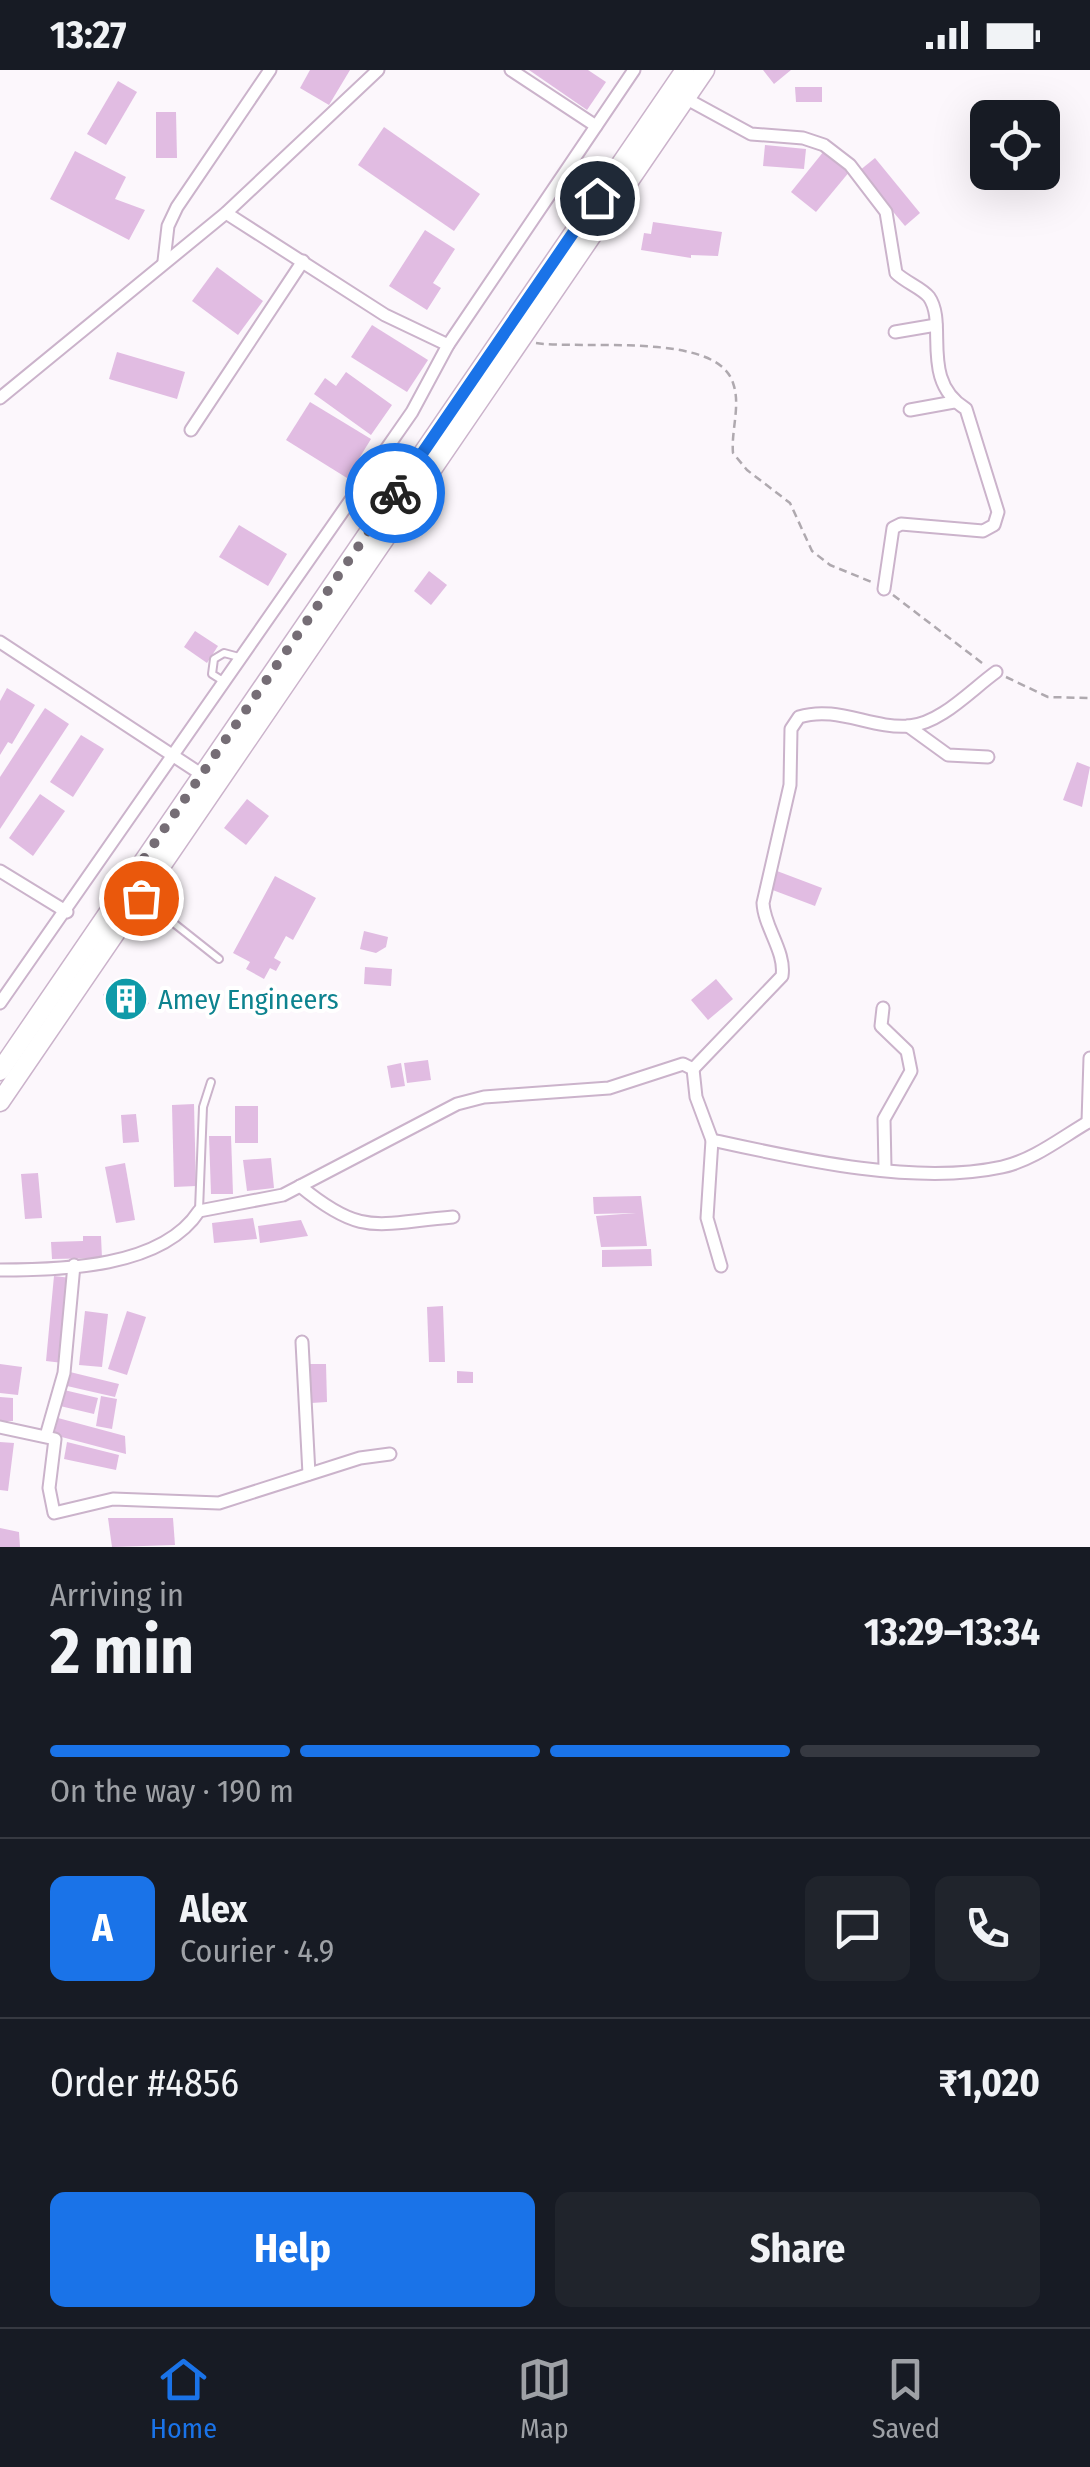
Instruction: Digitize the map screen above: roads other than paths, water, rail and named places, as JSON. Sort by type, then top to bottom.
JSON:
[{"type":"main road","points":[[0,1102],[141,898],[209,780],[685,70]]},
{"type":"main road","points":[[0,1071],[125,886],[209,780],[520,340],[704,70]]},
{"type":"street","points":[[164,261],[168,226],[177,207],[270,70]]},
{"type":"street","points":[[0,398],[226,213],[378,70]]},
{"type":"street","points":[[511,70],[596,126]]},
{"type":"street","points":[[0,1003],[412,412],[448,346],[634,70]]},
{"type":"street","points":[[685,98],[751,134],[803,138],[824,145],[850,164],[886,212],[896,274],[927,294],[936,326],[934,355],[954,402],[966,409],[990,475],[998,512],[994,525],[983,531],[901,524],[893,528],[884,589]]},
{"type":"street","points":[[226,213],[385,315],[448,346]]},
{"type":"street","points":[[191,430],[304,261]]},
{"type":"street","points":[[895,332],[936,326]]},
{"type":"street","points":[[910,410],[954,402]]},
{"type":"street","points":[[0,642],[209,780]]},
{"type":"street","points":[[720,1266],[707,1218],[712,1140],[696,1097],[693,1069],[782,976],[783,967],[765,921],[763,902],[790,785],[791,729],[799,717],[814,712],[908,726],[934,718],[996,672]]},
{"type":"street","points":[[908,726],[948,755],[988,757]]},
{"type":"street","points":[[0,871],[66,912]]},
{"type":"street","points":[[883,1008],[881,1026],[907,1051],[912,1071],[908,1083],[887,1108],[885,1168]]},
{"type":"street","points":[[712,1140],[950,1175],[1006,1166],[1089,1121],[1090,1058]]},
{"type":"street","points":[[0,1270],[74,1265],[158,1246],[188,1228],[198,1211],[283,1195],[457,1104],[484,1097],[609,1088],[671,1066],[683,1064],[693,1069]]},
{"type":"street","points":[[300,1186],[336,1215],[359,1224],[453,1217]]},
{"type":"street","points":[[46,1436],[64,1374],[74,1265]]},
{"type":"street","points":[[302,1342],[310,1474]]},
{"type":"street","points":[[0,1427],[55,1439],[49,1488],[54,1513],[113,1499],[219,1503],[360,1458],[390,1454]]},
{"type":"lane","points":[[222,681],[212,674],[214,659],[224,652],[239,656]]},
{"type":"lane","points":[[125,886],[219,959]]},
{"type":"lane","points":[[198,1211],[202,1107],[211,1082]]},
{"type":"place","name":"Amey Engineers","points":[[126,999]]}]
